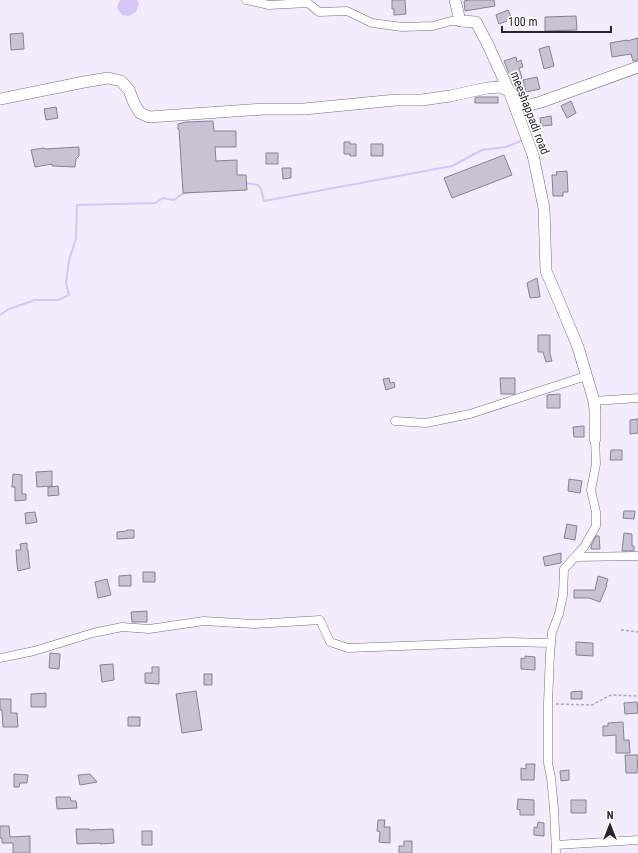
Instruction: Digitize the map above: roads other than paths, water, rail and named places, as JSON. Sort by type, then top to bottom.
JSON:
[{"type":"main road","points":[[455,0],[460,21]]},
{"type":"main road","name":"meeshappadi road","points":[[460,21],[476,22],[509,91],[533,155],[544,208],[546,271],[578,347],[594,401],[595,439]]},
{"type":"main road","points":[[0,99],[108,78],[121,81],[129,90],[140,113],[149,117],[264,109],[304,109],[396,100],[422,100],[500,87],[509,91],[518,101],[526,106],[638,67]]},
{"type":"street","points":[[246,0],[269,6],[308,3],[319,12],[346,11],[372,23],[402,27],[433,26],[460,21]]},
{"type":"street","points":[[394,421],[426,423],[470,414],[586,376]]},
{"type":"street","points":[[594,401],[638,398]]},
{"type":"street","points":[[595,439],[596,464],[591,490],[596,512],[596,526],[584,548],[564,570],[563,595],[559,614],[552,632],[548,703],[548,763],[554,808],[556,849],[638,840]]},
{"type":"street","points":[[576,557],[638,556]]},
{"type":"street","points":[[0,658],[34,651],[93,633],[122,627],[149,629],[204,621],[254,624],[320,620],[330,642],[348,648],[507,642],[551,643]]},
{"type":"waterway","points":[[245,183],[258,185],[261,189],[264,201],[452,166],[482,150],[506,147],[521,141]]},
{"type":"waterway","points":[[0,315],[9,309],[35,300],[58,300],[69,295],[66,283],[69,260],[76,239],[77,205],[155,203],[163,198],[174,200],[182,194],[190,192]]}]
